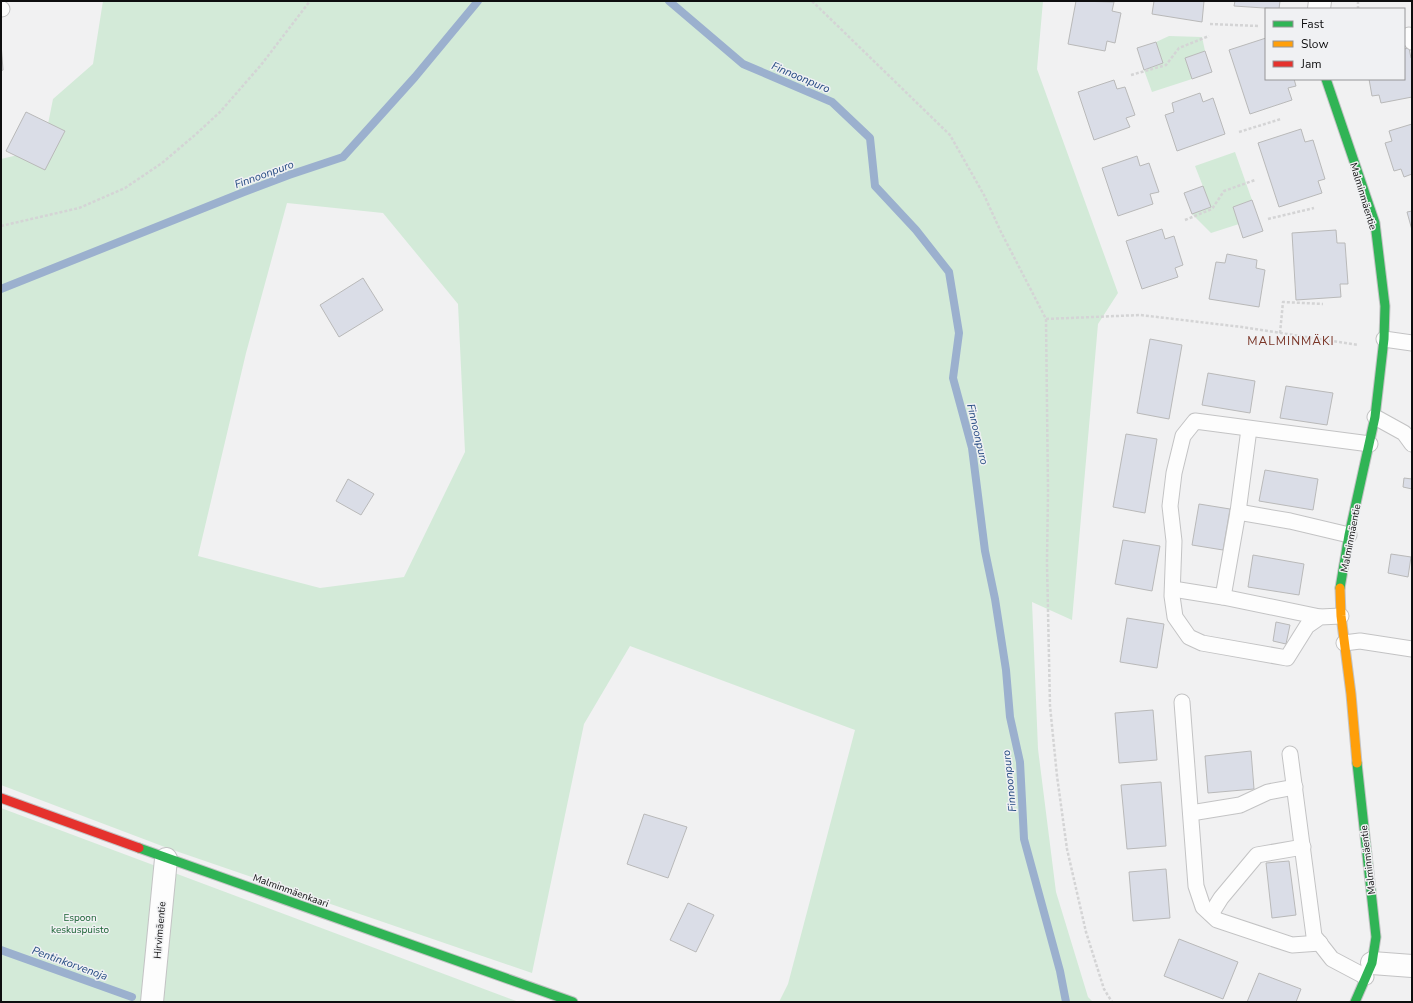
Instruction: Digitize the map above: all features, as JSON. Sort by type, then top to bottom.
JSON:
[{"type":"street","name":"Malminmäentie","points":[[1326,80],[1375,223],[1385,306],[1384,344],[1375,417],[1349,535],[1340,588],[1341,616],[1352,694],[1361,803],[1376,937],[1369,970],[1355,1002]]},
{"type":"street","name":"Malminmäenkaari","points":[[1,798],[573,1002]]},
{"type":"street","name":"Hirvimäentie","points":[[152,1002],[166,858]]},
{"type":"street","points":[[1369,970],[1412,966]]},
{"type":"lane","points":[[1384,344],[1412,343]]},
{"type":"lane","points":[[1375,417],[1404,433],[1412,444]]},
{"type":"lane","points":[[1320,617],[1307,626],[1287,658],[1202,643],[1189,638],[1175,618],[1173,589],[1174,541],[1170,506],[1174,472],[1183,436],[1195,421],[1370,444]]},
{"type":"lane","points":[[1223,598],[1238,512],[1249,429]]},
{"type":"lane","points":[[1238,512],[1290,521],[1349,535]]},
{"type":"lane","points":[[1173,589],[1320,617],[1341,616]]},
{"type":"lane","points":[[1344,643],[1360,641],[1411,644]]},
{"type":"lane","points":[[1182,702],[1196,886],[1203,907],[1217,920],[1292,945],[1320,944]]},
{"type":"lane","points":[[1290,754],[1314,936],[1332,959],[1369,970]]},
{"type":"lane","points":[[1191,813],[1240,805],[1268,792],[1295,787]]},
{"type":"lane","points":[[1211,914],[1221,898],[1257,855],[1303,848]]},
{"type":"path","points":[[1,226],[79,208],[125,188],[162,163],[196,135],[220,112],[261,65],[310,1]]},
{"type":"path","points":[[812,1],[950,135],[984,195],[1000,232],[1046,319],[1048,491],[1047,563],[1050,706],[1057,776],[1068,849],[1077,894],[1086,932],[1104,989],[1112,1002]]},
{"type":"path","points":[[1210,24],[1258,26]]},
{"type":"path","points":[[1131,75],[1166,65],[1179,48],[1209,36]]},
{"type":"path","points":[[1239,132],[1281,119]]},
{"type":"path","points":[[1185,220],[1212,209],[1224,191],[1255,180]]},
{"type":"path","points":[[1268,219],[1314,208]]},
{"type":"path","points":[[1280,333],[1282,302],[1323,304]]},
{"type":"path","points":[[1046,319],[1140,315],[1280,333],[1384,344]]},
{"type":"green space","points":[[103,1],[1043,1],[1037,69],[1118,293],[1098,324],[1072,620],[1032,602],[1038,749],[1056,892],[1088,997],[1093,1002],[779,1002],[788,984],[855,730],[630,646],[584,724],[532,973],[170,849],[1,785],[1,159],[43,149],[53,99],[93,64]],"holes":[[[287,203],[383,213],[458,304],[465,452],[404,577],[320,588],[198,556],[246,353]]]},
{"type":"green space","points":[[1169,36],[1202,37],[1205,51],[1185,58],[1192,79],[1152,92],[1144,70],[1163,63],[1156,42]]},
{"type":"green space","points":[[1235,152],[1252,200],[1233,207],[1239,224],[1211,233],[1192,214],[1211,207],[1195,166]]},
{"type":"green space","name":"Espoon keskuspuisto","points":[[1,808],[519,1002],[1,1002]]},
{"type":"building","points":[[1076,1],[1114,2],[1112,11],[1121,13],[1115,43],[1107,41],[1105,51],[1068,44]]},
{"type":"building","points":[[1154,1],[1204,1],[1202,22],[1152,14]]},
{"type":"building","points":[[1235,1],[1280,1],[1279,8],[1234,6]]},
{"type":"building","points":[[1265,38],[1265,80],[1294,80],[1296,86],[1288,88],[1292,100],[1250,114],[1229,50]]},
{"type":"building","points":[[1156,42],[1163,63],[1144,70],[1137,48]]},
{"type":"building","points":[[1,43],[3,70],[1,71]]},
{"type":"building","points":[[1409,48],[1412,58],[1412,97],[1381,103],[1379,95],[1372,96],[1369,80],[1405,80],[1405,49]]},
{"type":"building","points":[[1205,51],[1212,72],[1192,79],[1185,58]]},
{"type":"building","points":[[1114,80],[1117,89],[1125,87],[1135,115],[1126,118],[1130,127],[1094,140],[1078,92]]},
{"type":"building","points":[[1200,93],[1203,102],[1213,98],[1225,134],[1177,151],[1165,115],[1174,112],[1172,103]]},
{"type":"building","points":[[26,112],[65,131],[45,170],[6,151]]},
{"type":"building","points":[[1412,124],[1412,174],[1404,177],[1401,169],[1394,171],[1385,143],[1392,141],[1389,131]]},
{"type":"building","points":[[1301,129],[1305,142],[1313,140],[1325,179],[1318,181],[1322,193],[1279,207],[1258,143]]},
{"type":"building","points":[[1137,156],[1140,166],[1149,163],[1159,192],[1150,194],[1153,204],[1118,216],[1102,168]]},
{"type":"building","points":[[1203,186],[1211,207],[1192,214],[1184,193]]},
{"type":"building","points":[[1252,200],[1263,231],[1243,238],[1233,207]]},
{"type":"building","points":[[1412,211],[1412,230],[1407,212]]},
{"type":"building","points":[[1162,229],[1165,239],[1174,236],[1183,265],[1175,268],[1178,277],[1142,289],[1126,241]]},
{"type":"building","points":[[1336,230],[1337,243],[1345,243],[1348,284],[1340,284],[1341,297],[1296,300],[1292,233]]},
{"type":"building","points":[[1227,254],[1257,260],[1256,268],[1265,270],[1259,307],[1209,299],[1216,262],[1225,263]]},
{"type":"building","points":[[363,278],[383,310],[339,337],[320,305]]},
{"type":"building","points":[[1150,339],[1182,345],[1169,419],[1137,413]]},
{"type":"building","points":[[1208,373],[1255,381],[1250,413],[1202,405]]},
{"type":"building","points":[[1286,386],[1333,393],[1327,425],[1280,418]]},
{"type":"building","points":[[1126,434],[1157,439],[1145,513],[1113,507]]},
{"type":"building","points":[[1265,470],[1318,479],[1313,510],[1259,501]]},
{"type":"building","points":[[1404,478],[1412,479],[1412,489],[1403,487]]},
{"type":"building","points":[[348,479],[374,494],[361,515],[336,501]]},
{"type":"building","points":[[1199,504],[1230,509],[1223,550],[1192,545]]},
{"type":"building","points":[[1123,540],[1160,546],[1152,591],[1115,584]]},
{"type":"building","points":[[1391,554],[1411,557],[1408,577],[1388,573]]},
{"type":"building","points":[[1253,555],[1304,564],[1299,595],[1248,587]]},
{"type":"building","points":[[1127,618],[1164,624],[1157,668],[1120,662]]},
{"type":"building","points":[[1276,622],[1290,625],[1286,644],[1273,641]]},
{"type":"building","points":[[1153,710],[1157,760],[1119,763],[1115,713]]},
{"type":"building","points":[[1251,751],[1254,789],[1208,793],[1205,756]]},
{"type":"building","points":[[1161,782],[1166,846],[1127,849],[1121,785]]},
{"type":"building","points":[[644,814],[687,827],[668,878],[627,864]]},
{"type":"building","points":[[1289,861],[1296,915],[1272,918],[1266,863]]},
{"type":"building","points":[[1166,869],[1170,918],[1133,921],[1129,872]]},
{"type":"building","points":[[688,903],[714,915],[696,952],[670,940]]},
{"type":"building","points":[[1179,939],[1238,962],[1223,999],[1164,976]]},
{"type":"building","points":[[1259,973],[1301,989],[1296,1002],[1247,1002]]},
{"type":"waterway","name":"Finnoonpuro","points":[[1,289],[244,192],[343,157],[415,77],[478,1]]},
{"type":"waterway","name":"Finnoonpuro","points":[[669,1],[743,64],[832,102],[870,138],[875,186],[916,230],[949,272],[959,333],[953,378],[972,448],[985,551],[995,599],[1006,670],[1010,717],[1020,762],[1024,839],[1060,971],[1066,1002]]},
{"type":"waterway","name":"Pentinkorvenoja","points":[[1,950],[132,997]]},
{"type":"traffic: fast","points":[[1326,80],[1375,223],[1385,306],[1384,339],[1375,417],[1349,535],[1340,588]]},
{"type":"traffic: fast","points":[[1355,1002],[1372,963],[1376,937],[1357,763]]},
{"type":"traffic: fast","points":[[139,848],[573,1002]]},
{"type":"traffic: slow","points":[[1340,588],[1341,616],[1351,694],[1357,763]]},
{"type":"traffic: jam","points":[[1,798],[139,848]]},
{"type":"district","name":"MALMINMÄKI","points":[[1291,341]]}]
